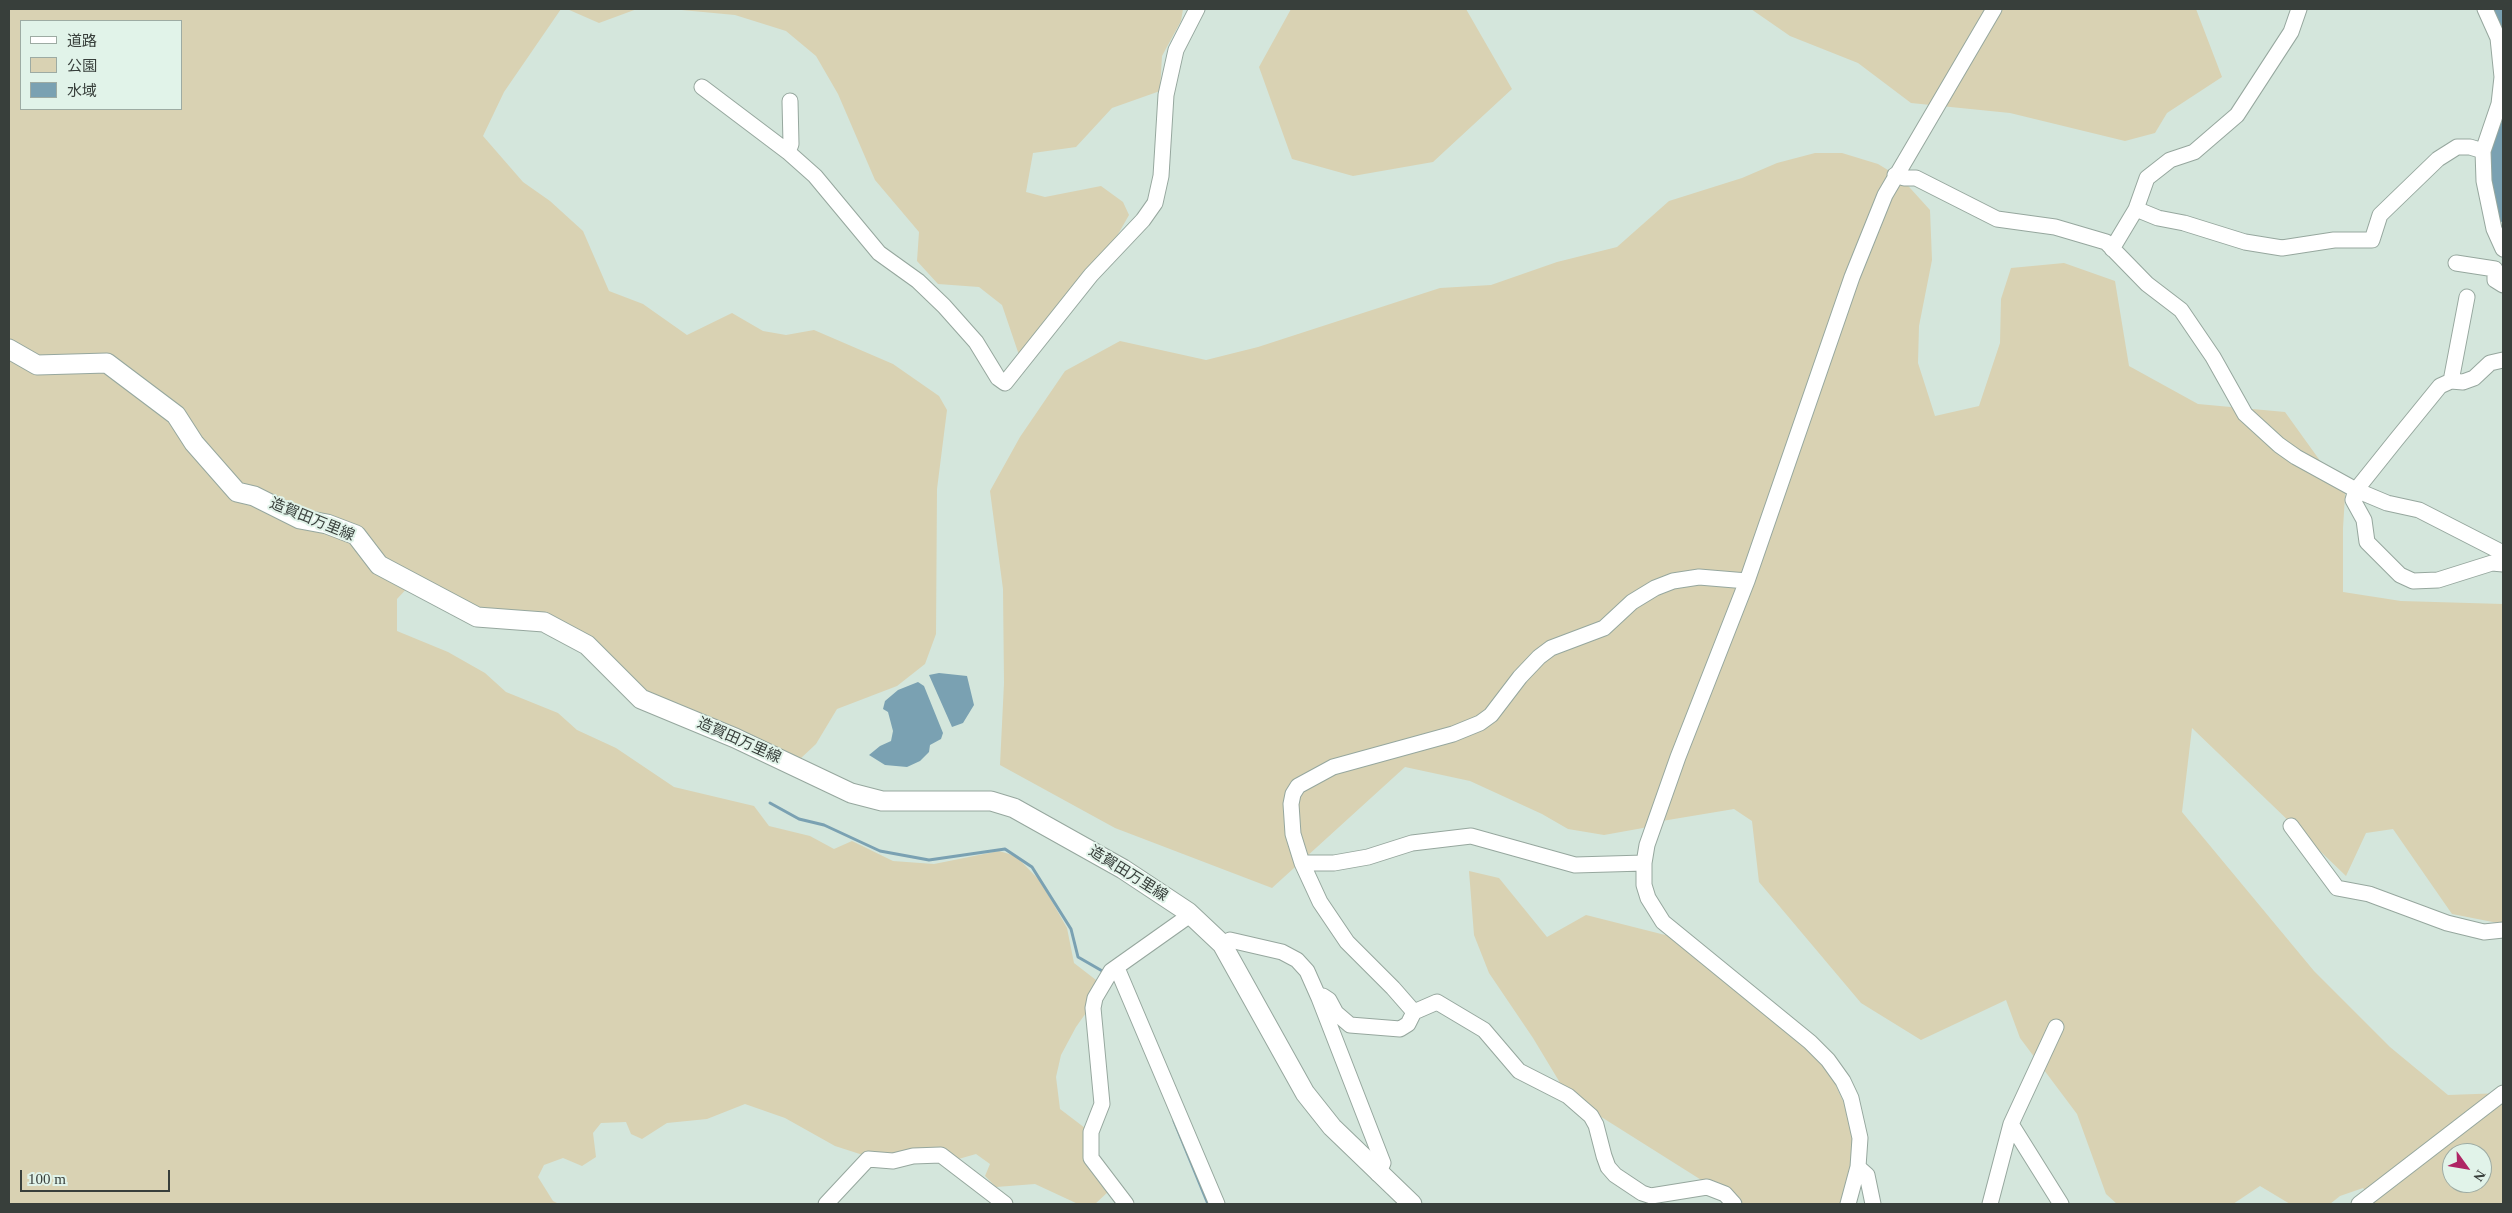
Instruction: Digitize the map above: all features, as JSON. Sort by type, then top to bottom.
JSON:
[{"type":"main road","name":"造賀田万里線","points":[[9,349],[37,366],[107,363],[176,416],[194,443],[237,492],[254,496],[300,519],[327,524],[356,535],[379,565],[477,617],[544,622],[587,645],[641,699],[735,738],[851,793],[882,801],[991,801],[1014,808],[1123,869],[1188,912],[1222,944],[1305,1092],[1332,1127],[1378,1174],[1412,1204]]},
{"type":"street","points":[[702,87],[788,152],[832,194],[880,252],[918,281],[944,306],[976,342],[998,378],[1005,383],[1091,275],[1143,220],[1155,203],[1161,176],[1166,94],[1176,50],[1197,9]]},
{"type":"street","points":[[1848,1204],[1858,1168],[1860,1138],[1851,1098],[1836,1069],[1810,1042],[1663,922],[1648,898],[1644,885],[1644,863],[1647,845],[1678,757],[1747,581],[1852,276],[1895,175],[1994,9]]},
{"type":"street","points":[[2112,249],[2136,210],[2147,178],[2170,160],[2194,152],[2237,115],[2291,32],[2299,9]]},
{"type":"street","points":[[2485,9],[2498,38],[2502,77],[2499,104],[2483,151],[2484,181],[2487,204],[2494,229],[2503,250]]},
{"type":"street","points":[[788,152],[791,144],[790,101]]},
{"type":"street","points":[[2136,210],[2245,242],[2282,248],[2334,240],[2372,240],[2380,215],[2438,159],[2457,147],[2470,147],[2483,151]]},
{"type":"street","points":[[1895,175],[1904,178],[1916,178],[1997,219],[2055,227],[2106,242],[2147,284],[2181,310],[2213,357],[2245,414],[2256,426],[2296,457],[2356,490],[2387,503],[2419,510],[2503,553]]},
{"type":"street","points":[[2456,263],[2495,269],[2495,280],[2503,285]]},
{"type":"street","points":[[2451,381],[2467,297]]},
{"type":"street","points":[[2503,360],[2490,363],[2468,380],[2463,382],[2451,381],[2440,386],[2356,490],[2353,500],[2364,520],[2367,542],[2400,575],[2413,581],[2438,580],[2492,562],[2503,564]]},
{"type":"street","points":[[1414,1012],[1347,942],[1320,902],[1302,863],[1293,834],[1291,804],[1293,794],[1298,786],[1312,776],[1333,767],[1453,734],[1480,723],[1491,715],[1520,677],[1539,657],[1551,648],[1604,628],[1632,602],[1655,588],[1673,581],[1699,577],[1747,581]]},
{"type":"street","points":[[2291,826],[2337,888],[2369,894],[2447,923],[2484,932],[2503,930]]},
{"type":"street","points":[[1302,863],[1334,863],[1368,857],[1412,843],[1471,836],[1575,865],[1644,863]]},
{"type":"street","points":[[1126,1204],[1091,1158],[1092,1132],[1102,1104],[1093,1008],[1095,998],[1103,983],[1117,968],[1183,920],[1188,912]]},
{"type":"street","points":[[1222,944],[1230,940],[1282,952],[1297,960],[1307,971],[1383,1163],[1378,1174]]},
{"type":"street","points":[[1117,968],[1217,1204]]},
{"type":"street","points":[[1319,998],[1324,996],[1329,1000],[1336,1012],[1350,1025],[1400,1029],[1408,1024],[1414,1012],[1437,1002],[1484,1030],[1519,1071],[1568,1096],[1592,1116],[1608,1167],[1615,1175],[1651,1196],[1707,1187],[1725,1194],[1734,1204]]},
{"type":"street","points":[[1990,1204],[2011,1124],[2056,1027]]},
{"type":"street","points":[[2359,1204],[2503,1093]]},
{"type":"street","points":[[2011,1124],[2061,1204]]},
{"type":"street","points":[[826,1204],[868,1160],[893,1162],[913,1156],[941,1155],[1005,1204]]},
{"type":"street","points":[[1858,1168],[1867,1175],[1873,1204]]},
{"type":"green space","points":[[9,9],[561,9],[504,92],[483,136],[523,182],[550,201],[583,231],[609,291],[643,304],[687,335],[732,313],[763,331],[786,335],[814,330],[893,364],[939,396],[947,410],[937,489],[936,634],[925,664],[897,686],[837,709],[816,744],[799,760],[644,695],[590,640],[478,612],[302,514],[240,487],[108,358],[38,360],[9,344]]},
{"type":"green space","points":[[567,9],[637,9],[599,23]]},
{"type":"green space","points":[[671,9],[1183,9],[1181,21],[1162,56],[1160,91],[1112,108],[1076,147],[1033,153],[1026,192],[1045,197],[1101,186],[1123,202],[1129,215],[1109,250],[1019,355],[1002,305],[979,287],[938,284],[917,261],[919,232],[875,180],[838,94],[816,56],[786,31],[735,15]]},
{"type":"green space","points":[[1291,9],[1466,9],[1512,89],[1433,162],[1353,176],[1292,159],[1259,67]]},
{"type":"green space","points":[[1751,9],[2196,9],[2222,77],[2167,113],[2155,133],[2125,141],[2010,113],[1911,103],[1858,63],[1790,36]]},
{"type":"green space","points":[[1815,153],[1842,153],[1878,164],[1901,178],[1930,210],[1932,260],[1919,326],[1918,363],[1935,416],[1979,406],[2000,343],[2001,299],[2011,268],[2064,263],[2115,281],[2129,366],[2198,404],[2285,412],[2326,469],[2346,480],[2343,528],[2343,592],[2401,601],[2503,604],[2503,924],[2452,914],[2393,829],[2366,833],[2346,876],[2192,728],[2182,812],[2314,971],[2390,1047],[2448,1095],[2503,1093],[2503,1204],[2375,1204],[2363,1188],[2340,1196],[2330,1204],[2290,1204],[2260,1186],[2233,1204],[2117,1204],[2106,1194],[2077,1114],[2020,1038],[2006,1000],[1921,1040],[1861,1003],[1759,882],[1752,821],[1734,809],[1662,821],[1643,828],[1604,835],[1568,829],[1542,814],[1470,781],[1405,767],[1272,888],[1115,828],[1000,765],[1004,683],[1003,589],[990,491],[1020,437],[1065,371],[1120,341],[1206,360],[1258,347],[1440,288],[1491,285],[1557,262],[1617,247],[1669,201],[1742,178],[1777,163]]},
{"type":"green space","points":[[9,354],[105,367],[173,418],[235,495],[354,538],[411,584],[397,599],[397,631],[448,652],[485,673],[506,692],[558,713],[577,730],[616,748],[674,787],[754,806],[769,826],[810,836],[834,849],[852,841],[893,861],[934,864],[999,851],[1016,856],[1041,882],[1067,928],[1074,963],[1096,980],[1088,1010],[1076,1027],[1061,1055],[1056,1077],[1060,1109],[1085,1128],[1084,1150],[1093,1173],[1109,1191],[1095,1204],[1078,1204],[1035,1184],[996,1187],[985,1176],[990,1164],[976,1154],[955,1160],[866,1156],[835,1146],[785,1118],[745,1104],[707,1119],[667,1123],[642,1139],[631,1134],[626,1122],[601,1123],[593,1133],[596,1157],[582,1166],[563,1158],[544,1165],[538,1177],[553,1201],[559,1204],[9,1204]]},
{"type":"green space","points":[[1469,871],[1499,878],[1547,937],[1586,915],[1681,939],[1820,1051],[1860,1138],[1844,1204],[1744,1204],[1714,1188],[1568,1096],[1533,1038],[1489,973],[1474,935]]},
{"type":"water","points":[[939,673],[967,676],[974,705],[963,723],[952,727],[929,675]]},
{"type":"water","points":[[918,682],[924,686],[943,733],[941,739],[930,745],[929,752],[920,761],[907,767],[885,765],[869,755],[880,746],[891,741],[893,731],[888,712],[883,709],[885,701],[898,690]]},
{"type":"waterway","points":[[2498,9],[2503,22]]},
{"type":"waterway","points":[[2503,131],[2496,156],[2496,175],[2503,213]]},
{"type":"waterway","points":[[770,803],[799,819],[824,825],[880,851],[929,860],[1005,849],[1032,867],[1071,929],[1078,957],[1104,972]]},
{"type":"waterway","points":[[1174,1121],[1208,1204]]}]
